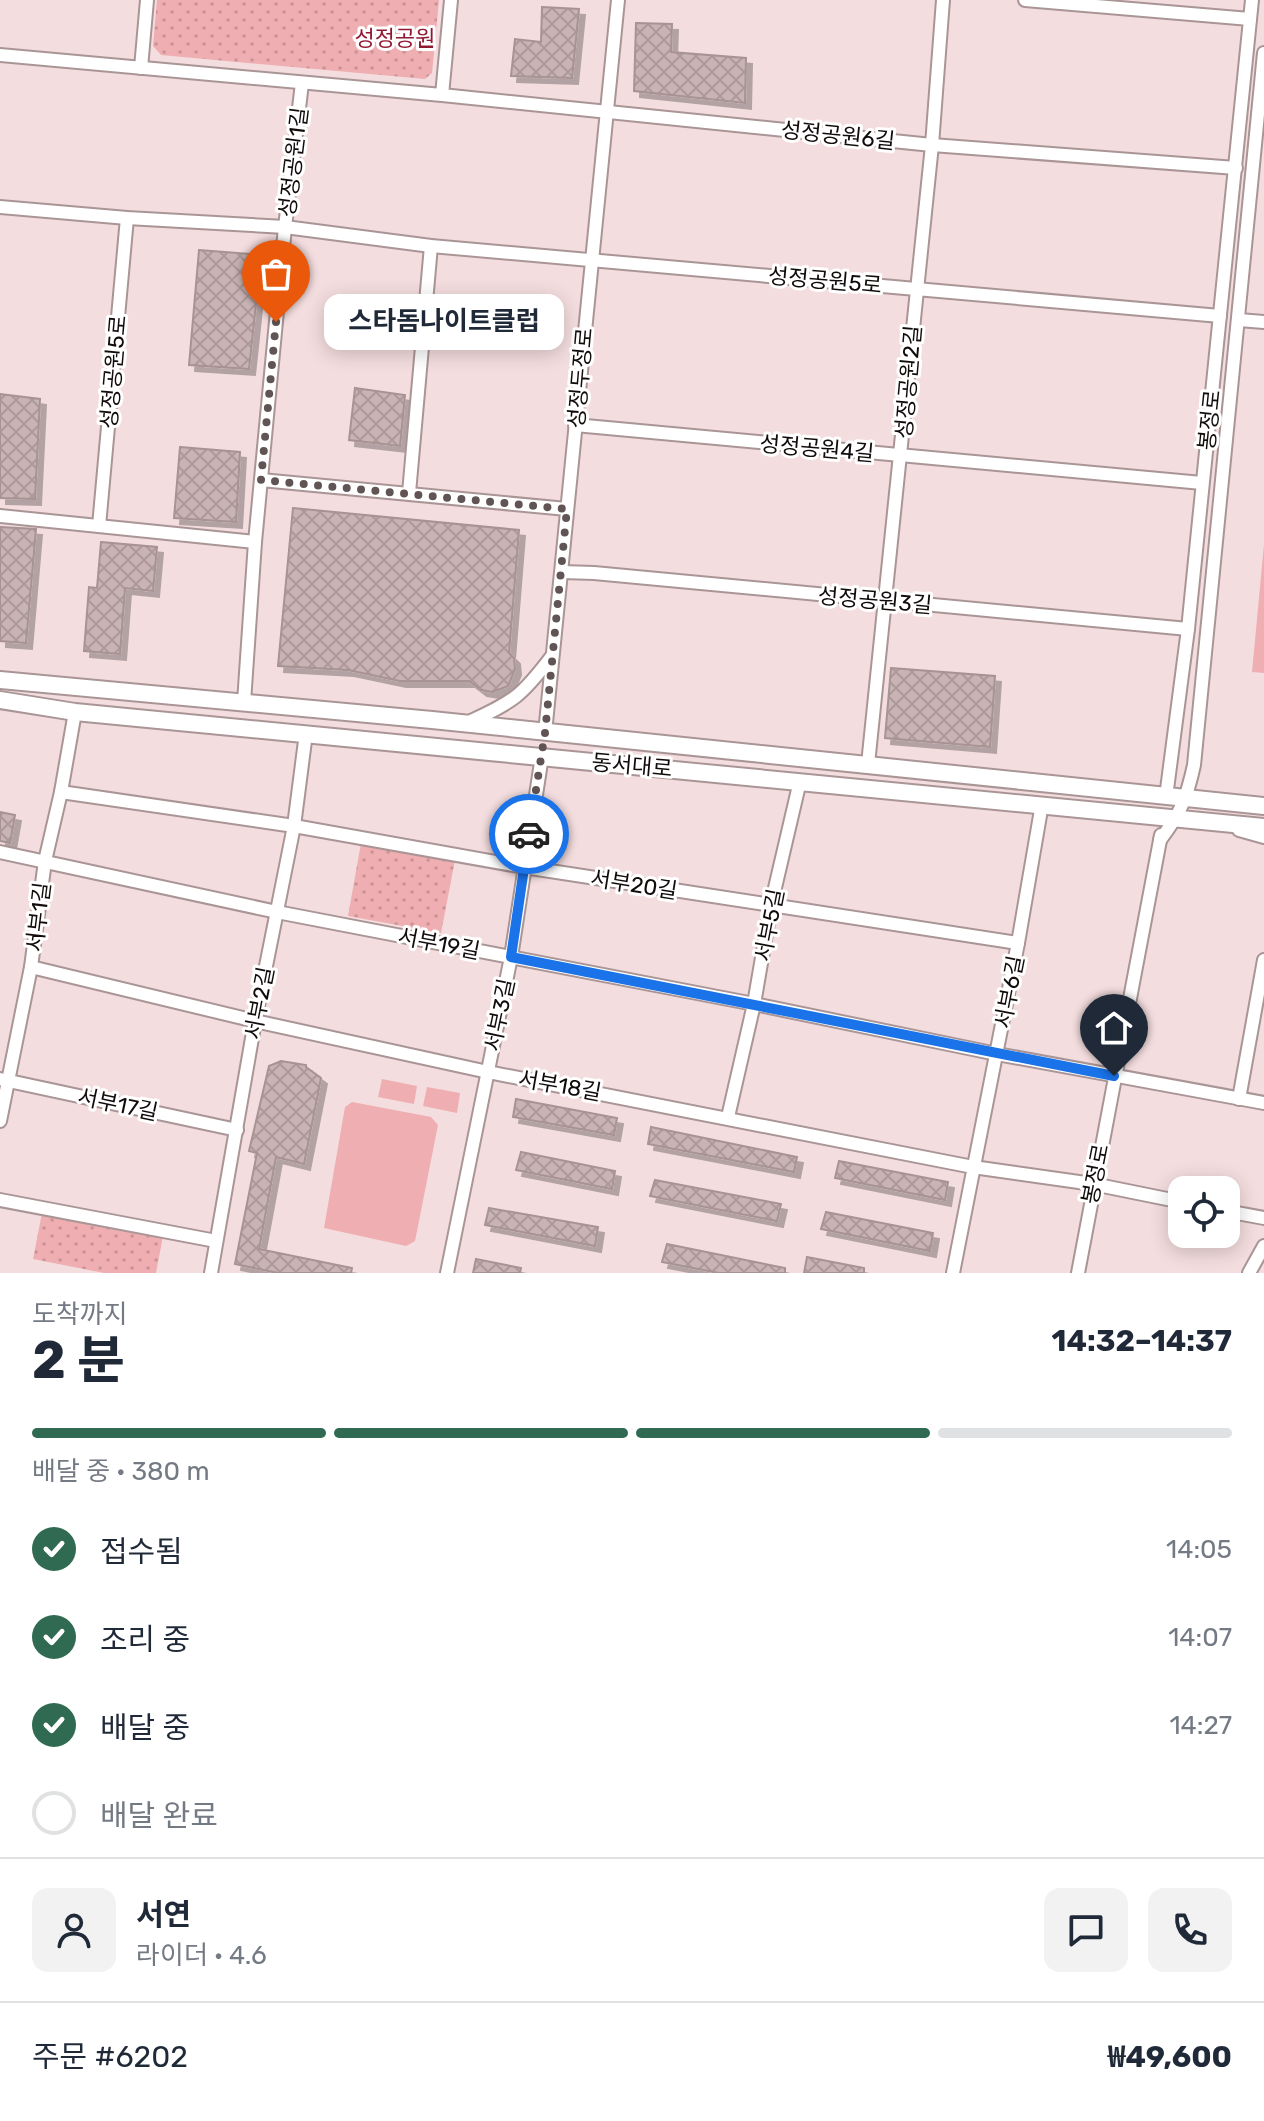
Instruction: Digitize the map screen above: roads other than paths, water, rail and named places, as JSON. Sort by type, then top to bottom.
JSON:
[{"type":"main road","name":"동서대로","points":[[0,680],[466,723],[1166,797],[1264,803]]},
{"type":"main road","name":"동서대로","points":[[0,700],[75,712],[1264,827]]},
{"type":"main road","name":"성정두정로","points":[[542,756],[545,733]]},
{"type":"main road","name":"봉정로","points":[[1166,797],[1171,817]]},
{"type":"street","points":[[141,68],[147,0]]},
{"type":"street","points":[[442,95],[451,0]]},
{"type":"street","name":"성정두정로","points":[[545,733],[618,0]]},
{"type":"street","name":"성정공원2길","points":[[868,764],[932,145],[943,0]]},
{"type":"street","points":[[1025,0],[1250,19]]},
{"type":"street","name":"봉정로","points":[[1166,797],[1188,629],[1252,0]]},
{"type":"street","name":"봉정로","points":[[1078,1273],[1160,840],[1171,817],[1187,799],[1201,713],[1264,53]]},
{"type":"street","name":"성정공원6길","points":[[0,55],[442,95],[932,145],[1236,168]]},
{"type":"street","name":"성정공원1길","points":[[244,702],[255,542],[302,83]]},
{"type":"street","name":"성정공원5로","points":[[0,207],[285,227],[431,246],[1220,316]]},
{"type":"street","name":"성정공원5로","points":[[99,526],[127,218]]},
{"type":"street","points":[[409,493],[431,246]]},
{"type":"street","points":[[1239,320],[1264,322]]},
{"type":"street","name":"성정공원4길","points":[[575,425],[1202,483]]},
{"type":"street","points":[[261,480],[567,509]]},
{"type":"street","points":[[0,516],[255,542]]},
{"type":"street","name":"성정공원3길","points":[[562,572],[1188,629]]},
{"type":"street","points":[[466,723],[511,703],[525,691],[552,656]]},
{"type":"street","name":"서부1길","points":[[0,1121],[4,1080],[31,967],[45,861],[75,712]]},
{"type":"street","name":"서부2길","points":[[211,1273],[255,1021],[294,826],[306,733]]},
{"type":"street","name":"서부3길","points":[[447,1273],[511,957],[542,756]]},
{"type":"street","name":"서부5길","points":[[728,1117],[800,781]]},
{"type":"street","name":"서부20길","points":[[61,792],[294,826],[524,867],[1018,943]]},
{"type":"street","name":"서부6길","points":[[953,1273],[1042,804]]},
{"type":"street","points":[[1205,821],[1264,837]]},
{"type":"street","name":"서부19길","points":[[0,852],[277,912],[997,1054],[1264,1103]]},
{"type":"street","points":[[1239,1099],[1264,960]]},
{"type":"street","name":"서부18길","points":[[31,967],[255,1021],[488,1072],[973,1167],[1093,1184],[1168,1199]]},
{"type":"street","name":"서부17길","points":[[4,1080],[237,1130]]},
{"type":"street","points":[[0,1200],[216,1241]]},
{"type":"street","points":[[1240,1214],[1264,1218]]},
{"type":"street","points":[[1249,1273],[1264,1246]]},
{"type":"place","name":"스타돔나이트클럽","points":[[276,322]]},
{"type":"park label","name":"성정공원","points":[[395,38]]}]
